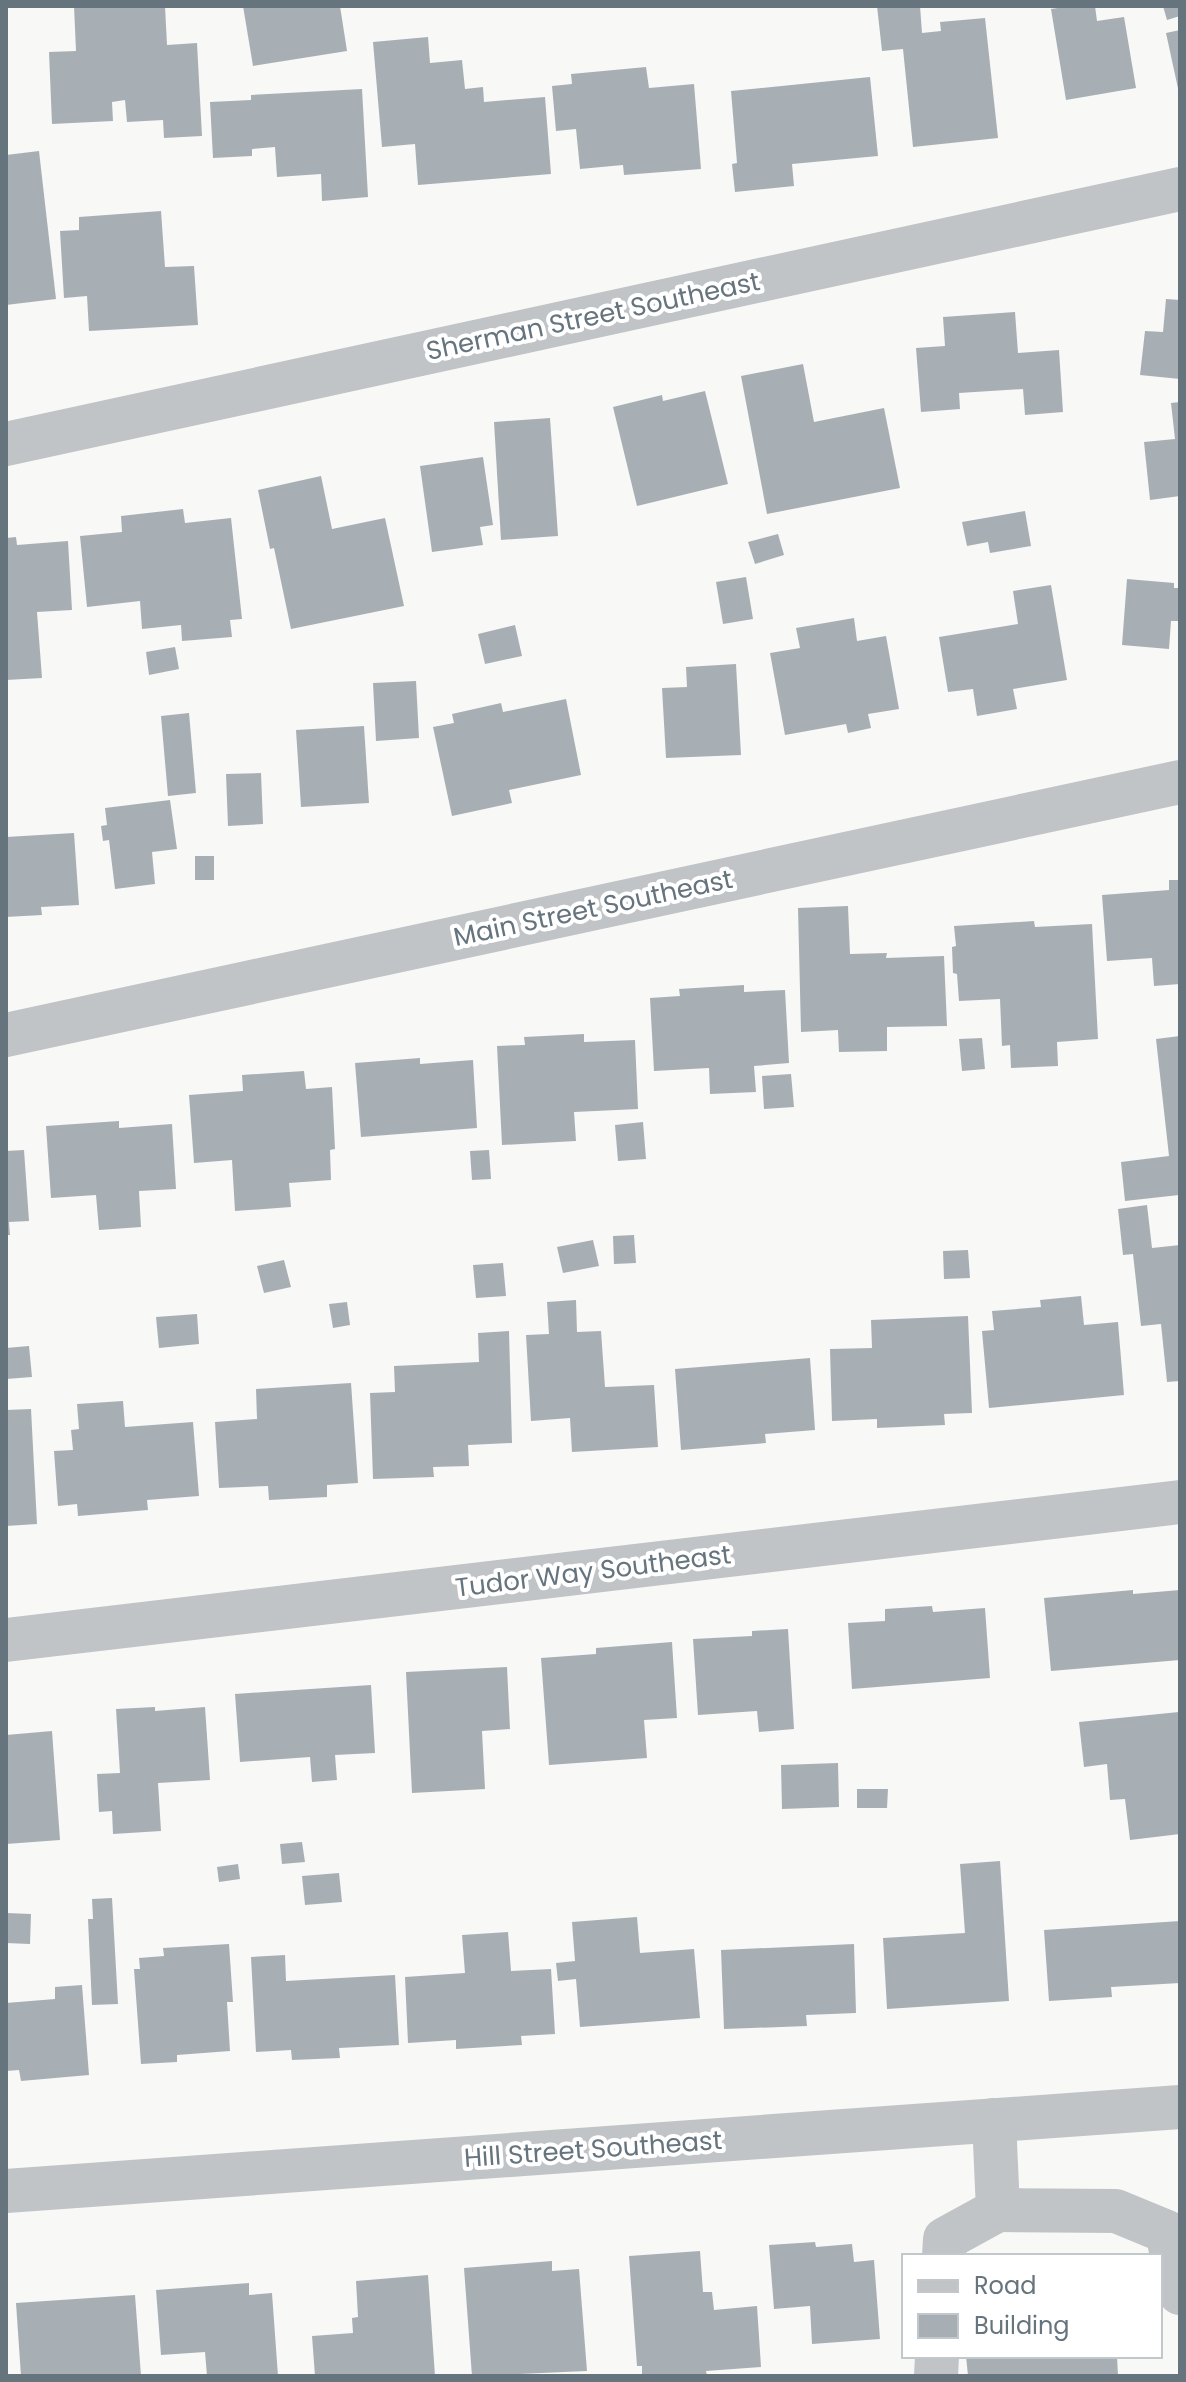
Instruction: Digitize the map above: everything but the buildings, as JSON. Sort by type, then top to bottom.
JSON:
[{"type":"street","name":"Sherman Street Southeast","points":[[6,444],[1180,189]]},
{"type":"street","name":"Main Street Southeast","points":[[6,1035],[1180,782]]},
{"type":"street","name":"Tudor Way Southeast","points":[[6,1640],[1180,1502]]},
{"type":"street","name":"Hill Street Southeast","points":[[6,2191],[1180,2107]]},
{"type":"street","points":[[994,2120],[998,2210]]},
{"type":"street","points":[[944,2254],[945,2239],[998,2210],[1116,2211],[1167,2232],[1180,2293]]}]
